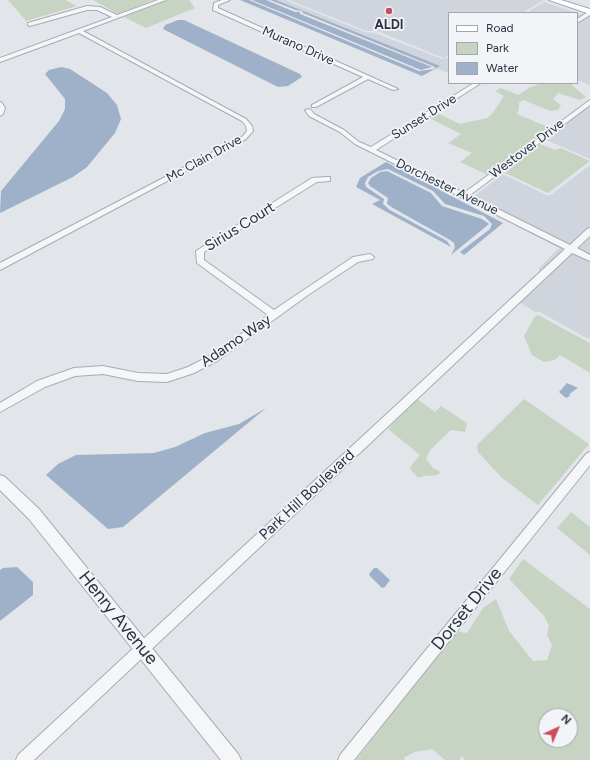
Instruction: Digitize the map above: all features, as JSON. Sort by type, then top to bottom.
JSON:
[{"type":"main road","points":[[553,0],[590,12]]},
{"type":"main road","points":[[576,0],[590,4]]},
{"type":"street","points":[[0,60],[163,0]]},
{"type":"street","name":"Murano Drive","points":[[227,0],[216,4],[215,9],[395,89]]},
{"type":"street","points":[[30,24],[87,8],[98,8],[116,17]]},
{"type":"street","points":[[578,20],[590,12]]},
{"type":"street","name":"Mc Clain Drive","points":[[0,267],[244,138],[250,131],[249,126],[244,120],[79,31]]},
{"type":"street","name":"Dorchester Avenue","points":[[368,77],[311,108],[311,115],[342,131],[357,143],[590,258]]},
{"type":"street","name":"Sunset Drive","points":[[371,150],[476,84]]},
{"type":"street","name":"Westover Drive","points":[[464,196],[590,102]]},
{"type":"street","points":[[0,104],[2,108],[0,114]]},
{"type":"street","name":"Sirius Court","points":[[274,315],[200,261],[200,251],[315,180],[327,179]]},
{"type":"street","name":"Park Hill Boulevard","points":[[23,760],[590,231]]},
{"type":"street","name":"Adamo Way","points":[[0,408],[41,384],[74,372],[103,370],[138,377],[167,378],[191,370],[214,358],[356,259],[370,257]]},
{"type":"street","name":"Dorset Drive","points":[[345,760],[590,457]]},
{"type":"street","name":"Henry Avenue","points":[[0,480],[34,514],[232,760]]},
{"type":"shaded area","points":[[276,0],[285,0],[365,32],[375,33],[442,59],[448,57],[448,73],[436,68],[439,66]]},
{"type":"shaded area","points":[[289,0],[544,0],[524,12],[448,12],[448,56],[444,58],[377,31],[367,31]]},
{"type":"shaded area","points":[[544,2],[574,12],[528,12]]},
{"type":"shaded area","points":[[578,13],[590,17],[590,85],[578,80]]},
{"type":"shaded area","points":[[582,105],[590,108],[590,159],[542,138]]},
{"type":"shaded area","points":[[590,165],[590,337],[588,339],[540,312],[535,312],[511,297],[539,272],[539,268],[559,248],[515,225],[517,222],[472,198],[503,174],[546,195],[551,195]]},
{"type":"green space","points":[[8,0],[65,0],[77,6],[26,21]]},
{"type":"green space","points":[[93,0],[153,0],[118,14]]},
{"type":"green space","points":[[168,0],[189,0],[195,8],[146,28],[124,17]]},
{"type":"green space","points":[[540,84],[572,84],[586,97],[580,100],[558,93],[553,99],[561,105],[558,110],[551,111],[523,100],[519,103],[517,114],[548,127],[540,136],[488,175],[460,162],[472,153],[448,143],[461,134],[429,118],[430,115],[437,113],[460,124],[487,118],[492,114],[504,96],[495,91],[501,88],[518,95],[531,87]]},
{"type":"green space","points":[[540,144],[555,150],[561,148],[590,161],[548,193],[505,173]]},
{"type":"green space","points":[[538,315],[590,343],[590,373],[560,355],[555,360],[544,362],[532,355],[524,336],[535,316]]},
{"type":"green space","points":[[417,399],[435,412],[441,406],[467,423],[465,432],[451,430],[430,450],[426,459],[433,468],[441,472],[437,475],[418,478],[410,467],[420,455],[388,429]]},
{"type":"green space","points":[[524,399],[589,444],[538,505],[502,478],[478,452],[477,445]]},
{"type":"green space","points":[[571,512],[590,527],[590,555],[557,528]]},
{"type":"green space","points":[[523,559],[590,609],[590,760],[465,760],[461,755],[460,760],[445,760],[432,749],[415,752],[405,757],[404,760],[356,760],[456,631],[467,633],[484,607],[496,599],[509,631],[533,661],[547,660],[552,645],[547,635],[549,626],[544,616],[509,579]]},
{"type":"water","points":[[240,0],[249,0],[419,71],[434,69],[435,67],[303,13],[302,11],[270,0],[276,0],[440,66],[422,76]]},
{"type":"water","points":[[252,0],[266,0],[295,12],[300,12],[300,14],[432,67],[421,70]]},
{"type":"water","points":[[178,20],[184,20],[300,74],[302,77],[288,86],[278,87],[163,29],[165,25]]},
{"type":"water","points":[[61,67],[70,69],[107,93],[117,105],[121,119],[115,133],[87,167],[73,177],[0,213],[1,191],[59,121],[65,109],[65,99],[45,74],[49,70]]},
{"type":"water","points":[[386,162],[503,223],[464,255],[460,252],[490,229],[492,224],[484,216],[445,204],[433,191],[388,169],[378,171],[368,177],[365,183],[366,187],[384,199],[383,204],[390,210],[447,241],[451,247],[372,204],[380,200],[356,187],[360,178]]},
{"type":"water","points":[[387,171],[431,193],[442,206],[482,219],[489,224],[451,255],[455,247],[454,243],[387,204],[388,198],[370,186],[368,183],[371,178],[380,172]]},
{"type":"water","points":[[567,383],[578,388],[566,398],[559,392]]},
{"type":"water","points":[[266,408],[123,527],[108,529],[46,475],[58,464],[76,455],[154,453],[175,447],[205,433],[239,424]]},
{"type":"water","points":[[17,567],[33,582],[33,595],[0,621],[0,570],[3,568]]},
{"type":"water","points":[[374,568],[377,568],[390,580],[385,587],[382,588],[370,576],[369,574]]},
{"type":"place","name":"ALDI","points":[[389,11]]}]
